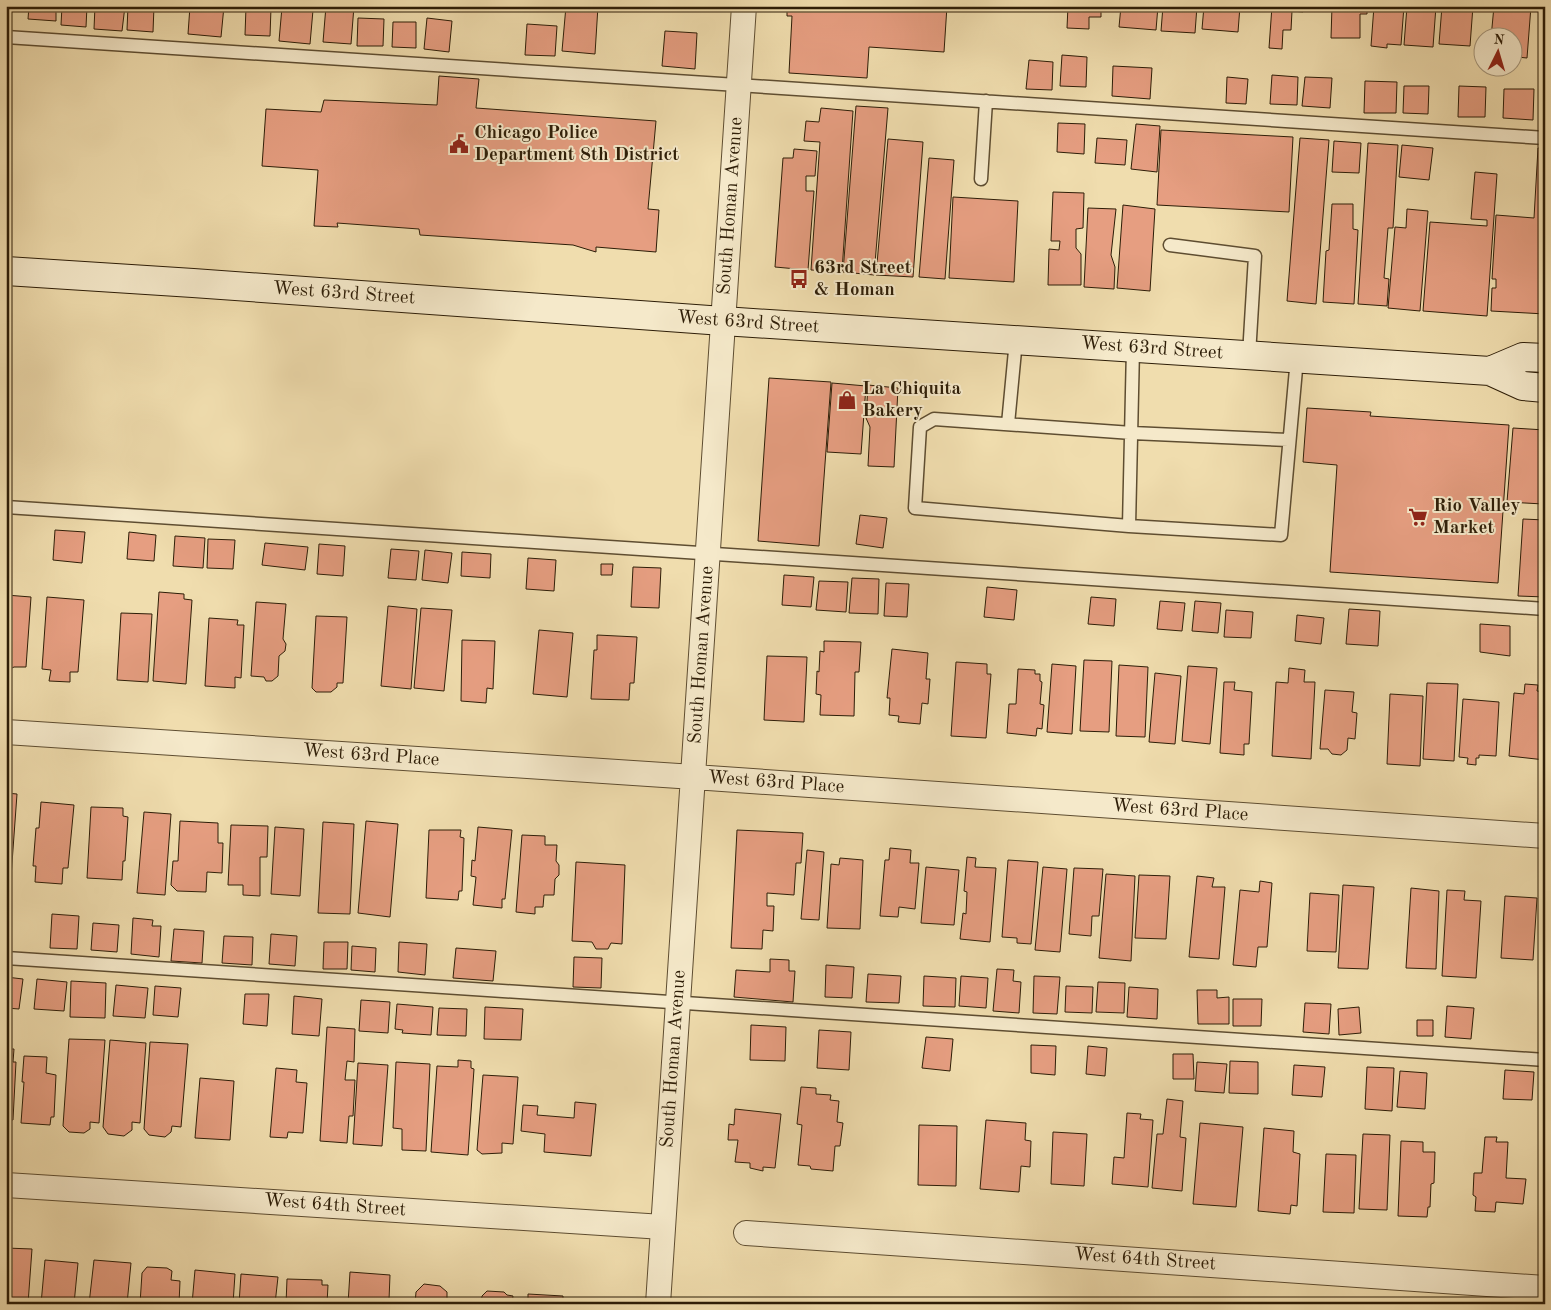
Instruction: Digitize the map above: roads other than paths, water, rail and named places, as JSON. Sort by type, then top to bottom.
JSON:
[{"type":"main road","name":"West 63rd Street","points":[[6,271],[723,322],[1490,370],[1522,386],[1545,388]]},
{"type":"main road","name":"West 63rd Street","points":[[1490,370],[1522,357],[1545,358]]},
{"type":"street","name":"South Homan Avenue","points":[[658,1304],[744,6]]},
{"type":"street","name":"West 63rd Place","points":[[6,732],[1545,836]]},
{"type":"street","name":"West 64th Street","points":[[6,1185],[663,1227]]},
{"type":"street","name":"West 64th Street","points":[[746,1233],[1545,1288]]},
{"type":"lane","points":[[6,37],[1545,138]]},
{"type":"lane","points":[[981,179],[986,101]]},
{"type":"lane","points":[[1170,245],[1254,256],[1249,355]]},
{"type":"lane","points":[[1008,424],[1016,340]]},
{"type":"lane","points":[[1129,526],[1133,348]]},
{"type":"lane","points":[[1288,440],[1132,433],[934,420],[920,427],[914,508],[1129,526],[1281,535],[1296,358]]},
{"type":"lane","points":[[6,507],[1545,609]]},
{"type":"lane","points":[[6,958],[1545,1060]]},
{"type":"place","name":"Chicago Police Department 8th District","points":[[459,144]]},
{"type":"place","name":"63rd Street & Homan","points":[[799,279]]},
{"type":"place","name":"La Chiquita Bakery","points":[[847,400]]},
{"type":"place","name":"Rio Valley Market","points":[[1418,517]]}]
